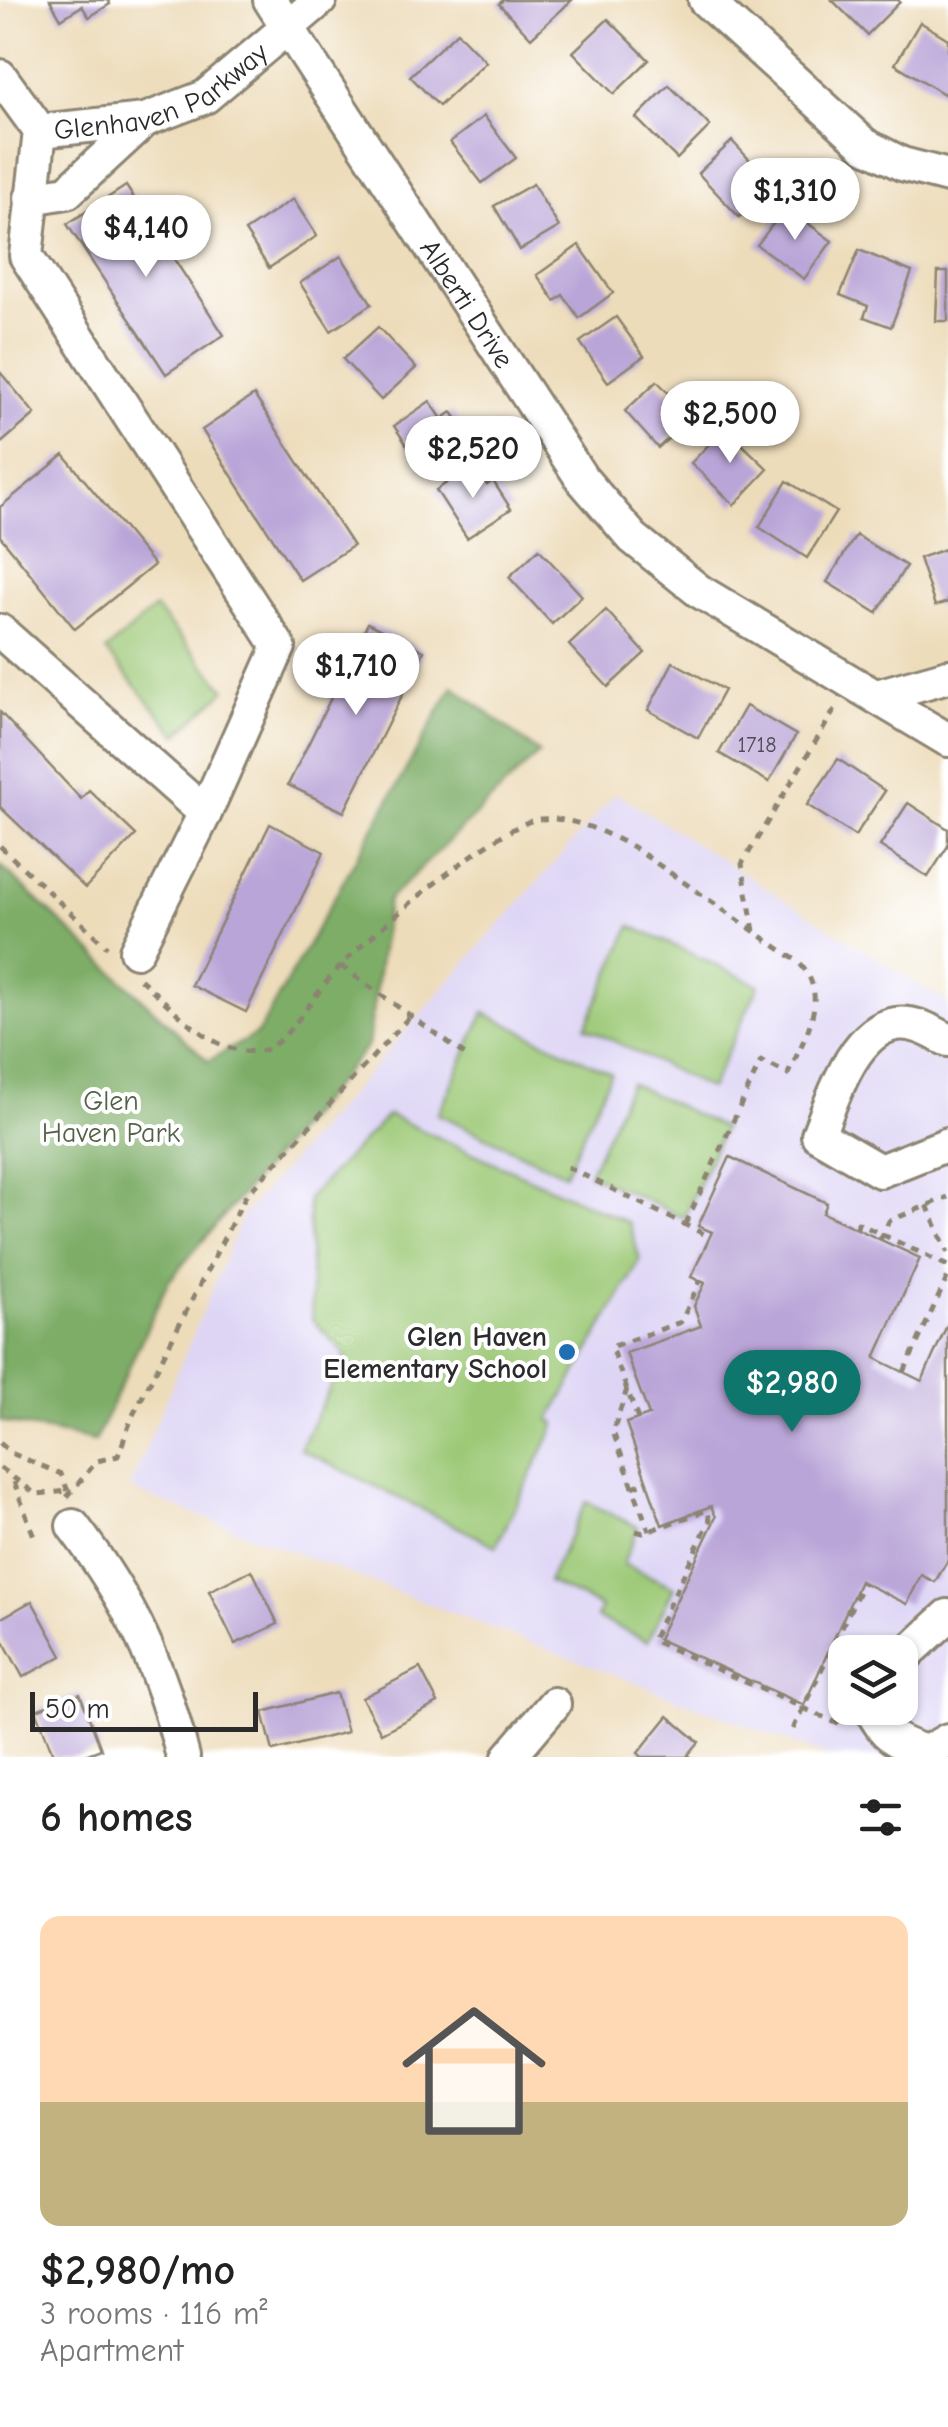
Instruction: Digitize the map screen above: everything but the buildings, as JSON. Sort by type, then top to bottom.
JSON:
[{"type":"street","name":"Alberti Drive","points":[[270,0],[582,479],[633,538],[698,591],[948,740]]},
{"type":"street","name":"Glenhaven Parkway","points":[[40,131],[145,120],[205,97],[320,0]]},
{"type":"street","points":[[704,0],[865,145],[902,164],[948,176]]},
{"type":"street","points":[[0,76],[40,131],[26,256],[278,647],[205,813],[126,958]]},
{"type":"street","points":[[31,198],[68,192],[145,120]]},
{"type":"street","points":[[0,631],[205,813]]},
{"type":"street","points":[[877,696],[948,676]]},
{"type":"street","points":[[948,1040],[916,1024],[894,1024],[870,1036],[846,1073],[818,1135],[880,1171],[948,1144]]},
{"type":"street","points":[[73,1526],[114,1579],[142,1630],[168,1693],[184,1757]]},
{"type":"street","points":[[918,1644],[948,1616]]},
{"type":"street","points":[[509,1757],[554,1704]]},
{"type":"street","points":[[872,1725],[906,1746],[927,1752],[948,1740]]},
{"type":"path","points":[[754,931],[742,864],[833,714]]},
{"type":"path","points":[[0,846],[224,1048],[254,1053],[278,1043],[341,966],[501,834],[541,819],[576,822],[633,846],[807,970],[816,1003],[788,1074],[761,1061],[685,1225]]},
{"type":"path","points":[[341,966],[464,1055]]},
{"type":"path","points":[[0,1468],[14,1482],[36,1494],[68,1491],[96,1461],[118,1456],[132,1417],[246,1198],[410,1016]]},
{"type":"path","points":[[567,1168],[710,1237]]},
{"type":"path","points":[[881,1237],[889,1221],[948,1197]]},
{"type":"path","points":[[927,1205],[948,1253]]},
{"type":"path","points":[[857,1228],[858,1223],[948,1266]]},
{"type":"path","points":[[904,1372],[948,1276]]},
{"type":"path","points":[[638,1419],[611,1347],[681,1322],[700,1281]]},
{"type":"path","points":[[626,1388],[613,1432],[649,1531]]},
{"type":"path","points":[[0,1443],[61,1474],[68,1491]]},
{"type":"path","points":[[14,1482],[35,1539]]},
{"type":"path","points":[[633,1487],[646,1482]]},
{"type":"path","points":[[636,1531],[649,1531],[707,1510],[710,1520],[652,1640],[804,1709],[828,1713]]},
{"type":"path","points":[[793,1729],[863,1583]]},
{"type":"shaded area","name":"Glen Haven Elementary School","points":[[616,793],[948,1003],[948,1757],[829,1757],[129,1489],[243,1215]]},
{"type":"green space","points":[[155,608],[226,690],[177,735],[106,651]]},
{"type":"green space","name":"Glen Haven Park","points":[[453,686],[539,753],[388,900],[368,1045],[168,1282],[95,1441],[0,1421],[0,865],[208,1061],[258,1033]]},
{"type":"green space","points":[[631,926],[759,985],[710,1089],[586,1027]]},
{"type":"green space","points":[[484,1013],[611,1073],[565,1174],[438,1114]]},
{"type":"green space","points":[[630,1083],[723,1128],[684,1218],[589,1174]]},
{"type":"green space","points":[[388,1115],[629,1223],[640,1260],[550,1420],[556,1424],[496,1546],[300,1449],[346,1355],[312,1319],[308,1198]]},
{"type":"green space","points":[[586,1502],[638,1527],[623,1564],[674,1587],[648,1641],[597,1618],[601,1607],[548,1582]]},
{"type":"place","name":"Glen Haven Elementary School","points":[[567,1352]]}]
